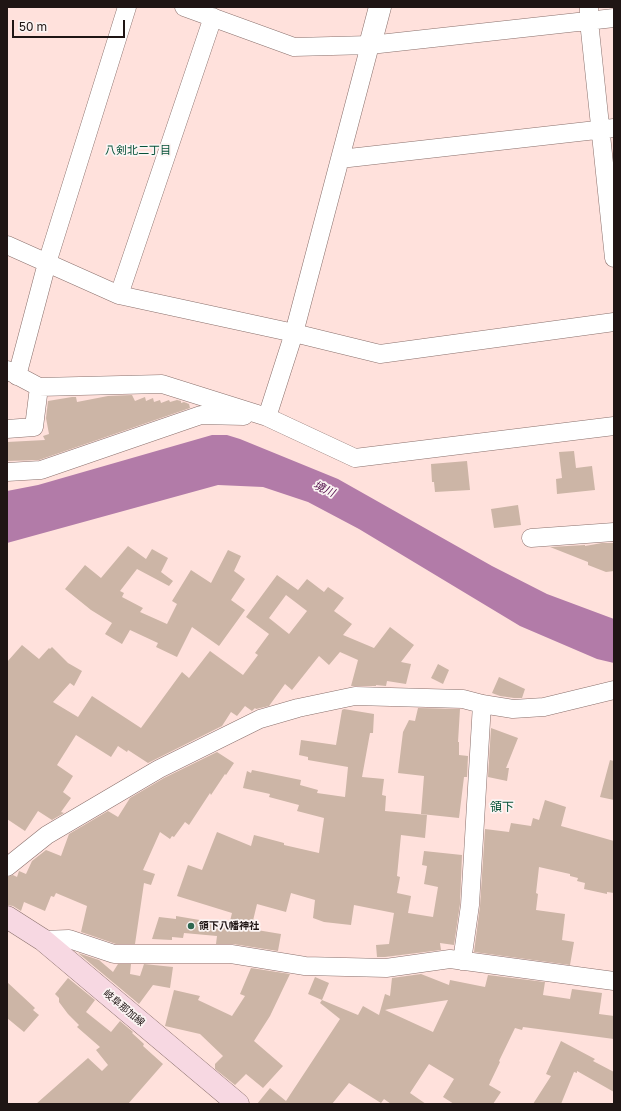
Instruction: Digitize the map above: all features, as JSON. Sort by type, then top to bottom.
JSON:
[{"type":"main road","name":"岐阜那加線","points":[[7,917],[43,940],[238,1104]]},
{"type":"street","points":[[127,7],[12,373],[39,387],[162,384],[267,417],[355,458],[614,426]]},
{"type":"street","points":[[267,417],[294,333],[380,7]]},
{"type":"street","points":[[119,295],[200,11],[294,47],[370,45],[589,14],[614,18]]},
{"type":"street","points":[[589,14],[607,129],[614,258]]},
{"type":"street","points":[[340,160],[607,129]]},
{"type":"street","points":[[7,245],[119,295],[294,333],[380,354],[614,322]]},
{"type":"street","points":[[7,429],[34,427],[39,387]]},
{"type":"street","points":[[7,472],[41,470],[201,415],[267,417]]},
{"type":"street","points":[[531,538],[614,532]]},
{"type":"street","points":[[7,867],[47,835],[99,804],[159,769],[260,719],[298,708],[355,696],[463,699],[513,709],[544,707],[614,690]]},
{"type":"street","points":[[462,961],[470,905],[482,704]]},
{"type":"street","points":[[43,940],[69,939],[114,954],[231,954],[306,966],[386,968],[450,959],[477,964],[614,981]]},
{"type":"water","name":"境川","points":[[212,435],[227,435],[240,439],[338,479],[492,566],[547,594],[614,619],[614,663],[597,659],[520,626],[359,529],[308,502],[263,487],[218,485],[7,543],[7,491],[38,485]]},
{"type":"building","points":[[132,395],[135,401],[145,397],[146,401],[153,398],[154,402],[160,400],[161,403],[169,400],[170,402],[177,400],[181,401],[181,403],[184,402],[189,404],[190,408],[39,460],[7,461],[7,442],[45,440],[43,436],[49,434],[46,418],[48,401],[76,397],[77,402],[108,396]]},
{"type":"building","points":[[574,451],[576,468],[592,466],[595,490],[557,494],[556,479],[562,478],[559,452]]},
{"type":"building","points":[[467,461],[470,490],[435,492],[434,482],[432,482],[431,464]]},
{"type":"building","points":[[518,505],[521,525],[494,528],[491,509]]},
{"type":"building","points":[[602,543],[614,543],[614,571],[606,572],[588,565],[588,562],[550,547],[585,546]]},
{"type":"building","points":[[128,546],[146,559],[152,549],[168,558],[161,572],[173,581],[169,586],[137,569],[120,591],[124,593],[122,597],[143,608],[140,612],[167,624],[177,604],[172,601],[191,570],[211,583],[228,550],[241,556],[234,571],[245,579],[231,600],[245,610],[219,646],[192,627],[177,657],[156,647],[158,643],[130,630],[122,644],[105,634],[112,623],[91,610],[65,589],[85,565],[101,578]]},
{"type":"building","points":[[277,575],[298,590],[307,579],[324,592],[328,587],[344,598],[334,611],[352,624],[343,635],[374,648],[390,627],[414,645],[401,662],[411,664],[406,684],[387,681],[386,686],[351,686],[358,660],[340,652],[329,665],[319,656],[292,690],[285,684],[269,706],[255,708],[252,711],[245,706],[237,716],[231,712],[222,726],[148,763],[128,750],[127,752],[118,746],[111,757],[76,735],[57,765],[73,776],[63,792],[71,798],[61,812],[64,813],[52,820],[38,811],[25,831],[7,819],[7,662],[22,645],[39,659],[49,648],[50,649],[52,647],[68,663],[82,671],[74,686],[70,683],[53,702],[78,717],[92,696],[141,728],[182,672],[189,678],[210,651],[243,675],[258,655],[255,653],[269,634],[246,617]],"holes":[[[286,595],[307,611],[289,634],[269,618]]]},
{"type":"building","points":[[438,664],[449,670],[443,684],[431,678]]},
{"type":"building","points":[[499,677],[525,689],[522,698],[500,696],[492,693]]},
{"type":"building","points":[[418,708],[460,709],[458,742],[459,755],[468,756],[467,777],[464,777],[459,818],[421,814],[424,776],[398,773],[403,732],[409,720],[415,721]]},
{"type":"building","points":[[344,709],[374,714],[373,733],[370,733],[362,777],[384,779],[382,795],[386,796],[385,811],[427,815],[425,838],[401,835],[397,876],[400,877],[397,893],[411,896],[408,913],[433,917],[438,887],[424,884],[427,866],[422,865],[424,851],[462,855],[460,904],[454,945],[440,943],[441,950],[377,957],[376,945],[389,944],[394,913],[354,905],[351,925],[324,922],[313,918],[315,900],[291,893],[286,912],[257,904],[251,929],[281,934],[278,951],[233,944],[216,944],[217,936],[184,933],[183,938],[172,937],[172,940],[152,939],[159,917],[176,919],[176,916],[229,925],[232,913],[177,896],[188,865],[202,870],[217,832],[251,846],[254,835],[284,843],[284,845],[319,853],[324,818],[297,811],[299,805],[269,797],[270,794],[243,788],[247,771],[251,773],[252,770],[301,780],[300,785],[318,790],[317,793],[345,797],[348,767],[308,760],[308,757],[299,755],[301,740],[336,745],[342,710]]},
{"type":"building","points":[[491,728],[518,738],[506,768],[509,768],[507,781],[488,777]]},
{"type":"building","points":[[217,752],[234,763],[211,795],[210,793],[189,825],[185,822],[174,837],[172,836],[170,839],[160,832],[143,870],[155,874],[151,885],[144,883],[135,944],[116,944],[81,932],[87,906],[56,893],[54,897],[51,896],[45,911],[24,902],[21,911],[13,906],[7,905],[7,877],[13,875],[17,877],[19,871],[26,874],[32,861],[46,850],[61,856],[69,834],[108,811],[118,817],[130,798],[164,778]]},
{"type":"building","points":[[610,760],[614,761],[614,800],[600,797]]},
{"type":"building","points":[[545,800],[566,807],[561,826],[614,841],[614,893],[607,892],[607,894],[584,889],[585,883],[577,881],[578,878],[570,876],[570,874],[539,867],[536,910],[565,914],[562,940],[574,942],[570,965],[474,952],[480,906],[485,829],[509,832],[511,823],[531,826],[533,818],[539,820]]},
{"type":"building","points":[[78,953],[99,960],[113,972],[118,964],[131,964],[130,974],[140,976],[144,964],[173,967],[170,988],[153,985],[139,1004]]},
{"type":"building","points":[[251,968],[290,974],[270,1016],[254,1041],[283,1066],[263,1088],[246,1074],[235,1085],[215,1069],[215,1064],[223,1056],[200,1034],[165,1026],[174,990],[200,996],[198,1000],[232,1016],[245,996],[240,994]]},
{"type":"building","points":[[421,974],[449,985],[450,980],[485,987],[488,975],[545,982],[543,995],[570,999],[572,989],[602,993],[599,1014],[614,1016],[614,1039],[523,1027],[522,1030],[515,1028],[489,1085],[501,1092],[493,1104],[454,1104],[443,1097],[454,1079],[429,1064],[410,1093],[426,1104],[391,1104],[384,1099],[381,1103],[349,1083],[332,1104],[257,1104],[270,1088],[286,1101],[340,1019],[320,1003],[322,1000],[358,1015],[363,1006],[379,1015],[385,994],[390,996],[392,978]],"holes":[[[448,1000],[433,1032],[385,1010]]]},
{"type":"building","points":[[315,977],[329,983],[322,1000],[308,994]]},
{"type":"building","points":[[68,978],[95,1000],[86,1012],[111,1032],[120,1021],[133,1032],[132,1033],[144,1044],[143,1046],[163,1064],[128,1104],[36,1104],[88,1058],[102,1071],[108,1065],[96,1050],[100,1047],[77,1027],[79,1025],[68,1014],[55,994]]},
{"type":"building","points":[[7,982],[35,1008],[33,1010],[39,1015],[24,1032],[7,1018]]},
{"type":"building","points":[[561,1041],[595,1059],[593,1061],[614,1072],[614,1092],[577,1071],[577,1073],[574,1072],[561,1104],[533,1104],[551,1076],[546,1074]]},
{"type":"place","name":"領下八幡神社","points":[[191,926]]},
{"type":"district","name":"八剣北二丁目","points":[[138,151]]},
{"type":"district","name":"領下","points":[[502,807]]}]
